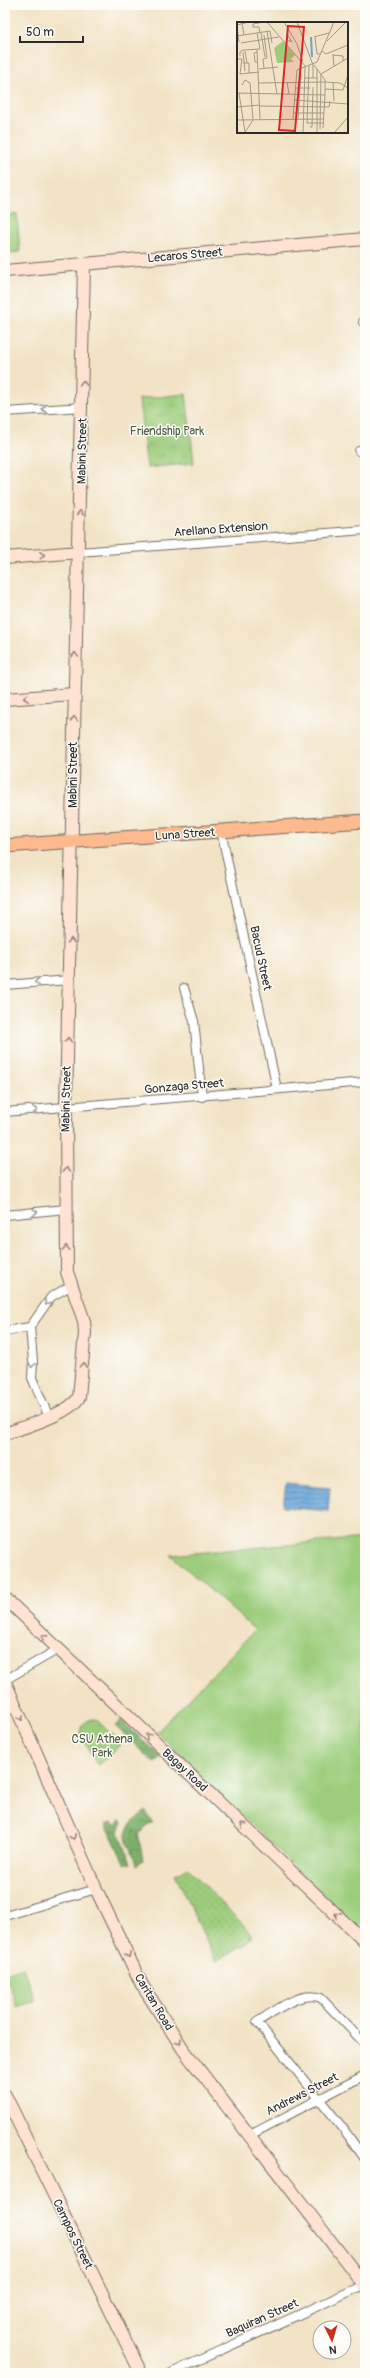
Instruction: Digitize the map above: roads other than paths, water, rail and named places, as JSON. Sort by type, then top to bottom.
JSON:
[{"type":"main road","name":"Lecaros Street","points":[[5,271],[365,240]]},
{"type":"main road","name":"Mabini Street","points":[[5,1434],[48,1417],[76,1403],[79,1397],[85,1332],[84,1321],[70,1286],[66,1268],[66,1107],[73,842],[74,694],[83,407],[84,264]]},
{"type":"main road","points":[[5,558],[79,552]]},
{"type":"main road","points":[[5,700],[74,694]]},
{"type":"main road","name":"Luna Street","points":[[5,846],[365,821]]},
{"type":"main road","name":"Bagay Road","points":[[5,1598],[57,1650],[365,1942]]},
{"type":"main road","name":"Caritan Road","points":[[5,1681],[96,1889],[142,1985],[184,2049],[250,2135],[360,2272],[365,2286]]},
{"type":"main road","name":"Campos Street","points":[[5,2095],[141,2373]]},
{"type":"street","points":[[5,412],[83,407]]},
{"type":"street","name":"Arellano Extension","points":[[79,552],[365,530]]},
{"type":"street","name":"Bacud Street","points":[[221,831],[277,1089]]},
{"type":"street","points":[[5,985],[70,980]]},
{"type":"street","points":[[184,988],[194,1021],[202,1097]]},
{"type":"street","name":"Gonzaga Street","points":[[5,1112],[202,1097],[365,1082]]},
{"type":"street","points":[[5,1215],[66,1209]]},
{"type":"street","points":[[48,1417],[32,1378],[33,1361],[30,1327],[51,1297],[70,1286]]},
{"type":"street","points":[[5,1331],[30,1327]]},
{"type":"street","points":[[5,1681],[57,1650]]},
{"type":"street","points":[[5,1916],[96,1889]]},
{"type":"street","points":[[365,2044],[321,1998],[315,1996],[303,1997],[257,2022],[365,2159]]},
{"type":"street","name":"Andrews Street","points":[[250,2135],[365,2075]]},
{"type":"street","name":"Baquiran Street","points":[[171,2373],[365,2286]]},
{"type":"water","points":[[286,1483],[330,1487],[328,1511],[283,1507]]},
{"type":"park label","name":"Friendship Park","points":[[167,431]]},
{"type":"park label","name":"CSU Athena Park","points":[[102,1746]]}]
